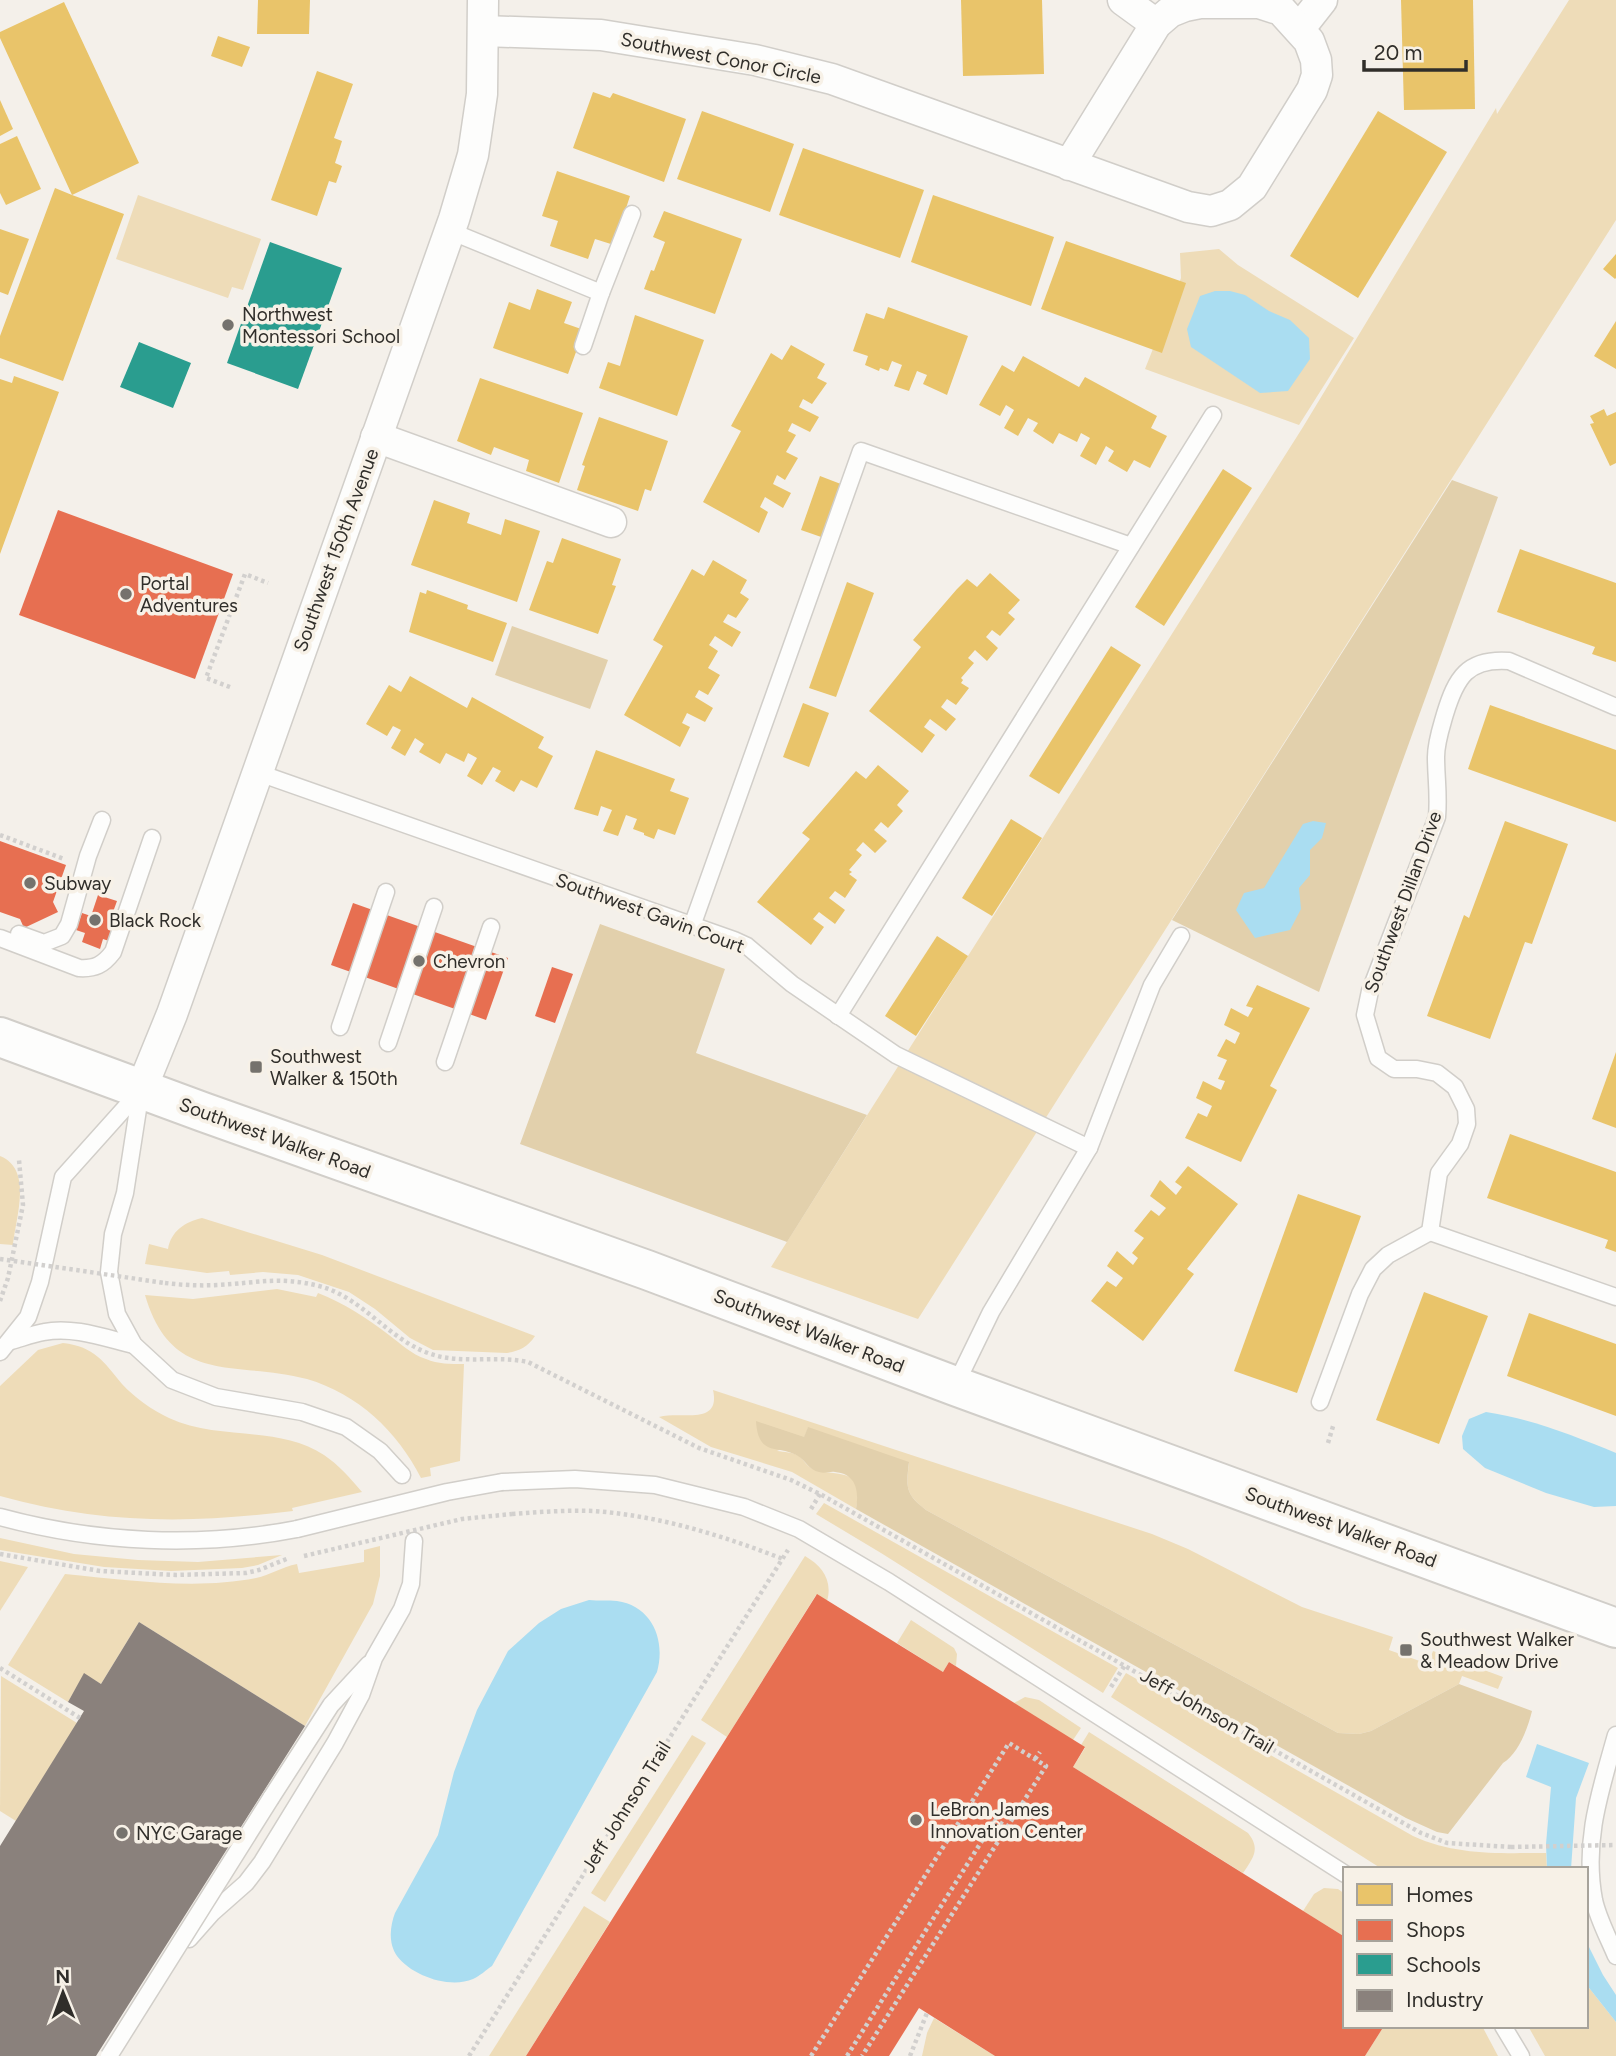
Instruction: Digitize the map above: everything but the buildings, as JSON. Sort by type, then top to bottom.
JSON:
[{"type":"main road","name":"Southwest Walker Road","points":[[0,1037],[647,1270],[1616,1628]]},
{"type":"street","name":"Southwest 150th Avenue","points":[[141,1090],[172,1014],[450,231],[473,155],[482,94],[483,0]]},
{"type":"street","points":[[1123,0],[1156,24]]},
{"type":"street","points":[[1300,28],[1322,0]]},
{"type":"street","name":"Southwest Conor Circle","points":[[484,31],[601,35],[755,60],[832,79],[1069,165],[1188,207],[1212,211],[1230,205],[1252,187],[1312,90],[1317,75],[1316,60],[1309,41],[1282,10],[1259,3],[1200,3],[1171,12],[1156,24],[1069,165]]},
{"type":"street","points":[[376,437],[611,522]]},
{"type":"lane","points":[[583,346],[632,214]]},
{"type":"lane","points":[[450,231],[601,293]]},
{"type":"lane","points":[[838,1016],[1213,415]]},
{"type":"lane","points":[[692,926],[861,451],[1131,546]]},
{"type":"lane","name":"Southwest Dillan Drive","points":[[1430,1232],[1439,1173],[1460,1144],[1467,1124],[1466,1109],[1455,1087],[1437,1073],[1417,1069],[1394,1069],[1378,1058],[1364,1015],[1370,991],[1437,817],[1438,737],[1454,685],[1478,664],[1494,660],[1509,661],[1616,707]]},
{"type":"lane","name":"Southwest Gavin Court","points":[[256,772],[747,946],[792,984],[896,1055],[1089,1148]]},
{"type":"lane","points":[[0,928],[44,943],[62,936],[69,924],[88,856],[102,820]]},
{"type":"lane","points":[[0,939],[79,968],[93,969],[104,963],[113,953],[152,838]]},
{"type":"lane","points":[[340,1027],[386,891]]},
{"type":"lane","points":[[388,1043],[434,907]]},
{"type":"lane","points":[[445,1062],[491,927]]},
{"type":"lane","points":[[955,1386],[991,1312],[1089,1148],[1152,985],[1181,936]]},
{"type":"lane","points":[[141,1090],[125,1193],[113,1234],[109,1272],[117,1314],[134,1345],[172,1380],[216,1397],[302,1412],[346,1427],[380,1451],[402,1475]]},
{"type":"lane","points":[[5,1347],[28,1317],[40,1282],[63,1177],[141,1090]]},
{"type":"lane","points":[[1320,1402],[1360,1294],[1373,1269],[1388,1255],[1430,1232],[1616,1297]]},
{"type":"lane","points":[[5,1347],[45,1332],[61,1331],[134,1345]]},
{"type":"lane","points":[[0,1517],[54,1530],[102,1537],[236,1538],[297,1529],[447,1492],[502,1482],[575,1479],[655,1485],[744,1507],[799,1529],[889,1582],[1343,1873]]},
{"type":"lane","points":[[100,2056],[114,2052],[187,1941],[212,1913],[246,1883],[262,1862],[335,1743],[361,1695],[374,1658],[402,1609],[411,1584],[414,1541]]},
{"type":"lane","points":[[114,2052],[186,1922],[271,1797],[294,1752],[331,1705],[374,1658]]},
{"type":"lane","points":[[1616,1735],[1594,1811],[1589,1858],[1595,1903],[1616,1956]]},
{"type":"lane","points":[[1504,2028],[1521,2056]]},
{"type":"path","points":[[230,688],[206,678],[245,574],[268,583]]},
{"type":"path","points":[[0,1301],[8,1278],[23,1205],[19,1160]]},
{"type":"path","name":"Jeff Johnson Trail","points":[[0,1259],[164,1283],[219,1285],[272,1279],[319,1286],[356,1303],[409,1344],[426,1353],[443,1357],[509,1358],[528,1362],[699,1448],[820,1493],[1421,1833],[1447,1843],[1511,1847],[1616,1845]]},
{"type":"path","name":"Jeff Johnson Trail","points":[[0,1554],[100,1571],[176,1575],[246,1573],[289,1558],[462,1519],[563,1510],[595,1511],[664,1521],[703,1530],[783,1559],[469,2056]]},
{"type":"path","points":[[1111,1687],[1125,1665]]},
{"type":"path","points":[[0,1668],[80,1718]]},
{"type":"path","points":[[811,2056],[1009,1743],[1046,1766],[862,2056]]},
{"type":"path","points":[[1035,1759],[1040,1752]]},
{"type":"path","points":[[970,1804],[1007,1827]]},
{"type":"path","points":[[847,2056],[995,1820]]},
{"type":"path","points":[[910,2056],[927,2013]]},
{"type":"shaded area","points":[[1569,0],[1616,0],[1616,220],[918,1319],[771,1267],[1303,427],[1496,108],[1497,114]]},
{"type":"shaded area","points":[[138,195],[261,239],[243,290],[232,287],[228,298],[116,259]]},
{"type":"shaded area","points":[[1219,249],[1238,265],[1354,338],[1299,425],[1145,369],[1181,278],[1180,253]]},
{"type":"shaded area","points":[[1452,480],[1498,497],[1319,992],[1172,920]]},
{"type":"shaded area","points":[[512,626],[608,660],[590,709],[495,675]]},
{"type":"shaded area","points":[[600,924],[725,969],[696,1053],[867,1115],[787,1242],[520,1144]]},
{"type":"shaded area","points":[[0,1156],[10,1162],[19,1182],[19,1208],[13,1245],[0,1244]]},
{"type":"shaded area","points":[[202,1218],[322,1255],[535,1336],[523,1348],[507,1353],[433,1350],[410,1338],[349,1292],[298,1275],[263,1272],[230,1275],[229,1271],[207,1273],[145,1264],[149,1244],[168,1249],[172,1237],[180,1228]]},
{"type":"shaded area","points":[[277,1289],[316,1297],[318,1293],[355,1311],[421,1357],[440,1363],[464,1364],[460,1461],[430,1468],[431,1476],[421,1478],[388,1430],[374,1416],[343,1394],[307,1379],[210,1364],[189,1357],[172,1344],[157,1324],[145,1295],[193,1299]]},
{"type":"shaded area","points":[[63,1343],[83,1348],[97,1356],[132,1394],[169,1418],[207,1429],[268,1436],[306,1446],[335,1463],[362,1492],[292,1508],[293,1511],[181,1519],[145,1519],[74,1512],[0,1496],[0,1386],[38,1350]]},
{"type":"shaded area","points":[[713,1390],[1152,1534],[1188,1549],[1302,1607],[1393,1637],[1389,1650],[1428,1664],[1433,1651],[1503,1677],[1498,1689],[1462,1676],[1459,1684],[1371,1731],[1359,1734],[1338,1733],[926,1510],[908,1490],[909,1463],[808,1428],[804,1438],[777,1451],[797,1455],[811,1468],[846,1475],[852,1479],[858,1494],[856,1509],[792,1472],[711,1447],[659,1417],[705,1413],[711,1409],[714,1401]]},
{"type":"shaded area","points":[[756,1421],[804,1437],[808,1427],[909,1462],[908,1489],[926,1510],[1338,1733],[1359,1734],[1371,1731],[1459,1684],[1532,1711],[1525,1733],[1518,1747],[1448,1834],[1437,1832],[1406,1818],[856,1509],[855,1485],[848,1476],[816,1471],[798,1456],[765,1445],[758,1433]]},
{"type":"shaded area","points":[[824,1503],[1118,1668],[1103,1693],[816,1514]]},
{"type":"shaded area","points":[[0,1538],[74,1554],[138,1560],[198,1562],[282,1555],[242,1568],[171,1571],[104,1567],[0,1550]]},
{"type":"shaded area","points":[[380,1546],[380,1576],[373,1604],[305,1726],[139,1622],[101,1684],[84,1674],[68,1702],[8,1665],[65,1574],[161,1583],[233,1582],[261,1577],[297,1564],[299,1573],[364,1562],[364,1550]]},
{"type":"shaded area","points":[[805,1556],[825,1574],[827,1601],[816,1595],[727,1737],[701,1720]]},
{"type":"shaded area","points":[[0,1561],[28,1567],[0,1611]]},
{"type":"shaded area","points":[[911,1620],[954,1648],[957,1654],[956,1666],[949,1662],[943,1672],[897,1643]]},
{"type":"shaded area","points":[[1126,1673],[1413,1836],[1462,1850],[1546,1853],[1547,1867],[1379,1867],[1111,1697]]},
{"type":"shaded area","points":[[1,1676],[77,1723],[16,1821],[0,1811]]},
{"type":"shaded area","points":[[1025,1697],[1039,1700],[1081,1728],[1073,1740],[1014,1703]]},
{"type":"shaded area","points":[[1089,1732],[1248,1833],[1255,1849],[1243,1873],[1073,1767],[1085,1748],[1081,1745]]},
{"type":"shaded area","points":[[692,1735],[706,1743],[605,1902],[591,1893]]},
{"type":"shaded area","points":[[1324,1888],[1338,1889],[1343,1893],[1343,1936],[1303,1911],[1314,1894]]},
{"type":"shaded area","points":[[584,1906],[610,1922],[526,2056],[489,2056]]},
{"type":"shaded area","points":[[1588,1987],[1616,2022],[1616,2056],[1545,2056],[1529,2028],[1588,2028]]},
{"type":"shaded area","points":[[934,2018],[995,2056],[922,2056],[927,2033]]},
{"type":"shaded area","points":[[1383,2028],[1483,2028],[1498,2056],[1365,2056]]},
{"type":"water","points":[[1215,291],[1245,295],[1269,311],[1290,320],[1309,338],[1310,359],[1288,391],[1260,393],[1191,347],[1187,329],[1200,296]]},
{"type":"water","points":[[1313,821],[1326,823],[1322,838],[1310,850],[1310,875],[1299,888],[1301,909],[1290,930],[1255,938],[1236,910],[1244,893],[1264,888],[1303,824]]},
{"type":"water","points":[[1486,1412],[1569,1434],[1616,1453],[1616,1506],[1594,1507],[1546,1493],[1485,1468],[1463,1449],[1462,1436],[1469,1419]]},
{"type":"water","points":[[589,1600],[629,1604],[647,1617],[658,1637],[657,1672],[492,1966],[476,1978],[464,1982],[443,1981],[422,1975],[404,1963],[394,1951],[391,1940],[392,1923],[438,1835],[454,1772],[477,1710],[508,1651],[539,1623],[561,1609]]},
{"type":"water","points":[[1537,1744],[1589,1763],[1576,1798],[1571,1867],[1547,1867],[1551,1787],[1526,1777]]},
{"type":"water","points":[[1588,1945],[1616,1995],[1616,2022],[1588,1987]]},
{"type":"place","name":"Northwest Montessori School","points":[[228,325]]},
{"type":"place","name":"Portal Adventures","points":[[126,594]]},
{"type":"place","name":"Subway","points":[[30,883]]},
{"type":"place","name":"Black Rock","points":[[95,920]]},
{"type":"place","name":"Chevron","points":[[419,961]]},
{"type":"place","name":"Southwest Walker & 150th","points":[[256,1067]]},
{"type":"place","name":"Southwest Walker & Meadow Drive","points":[[1406,1650]]},
{"type":"place","name":"LeBron James Innovation Center","points":[[916,1820]]},
{"type":"place","name":"NYC Garage","points":[[122,1833]]}]
